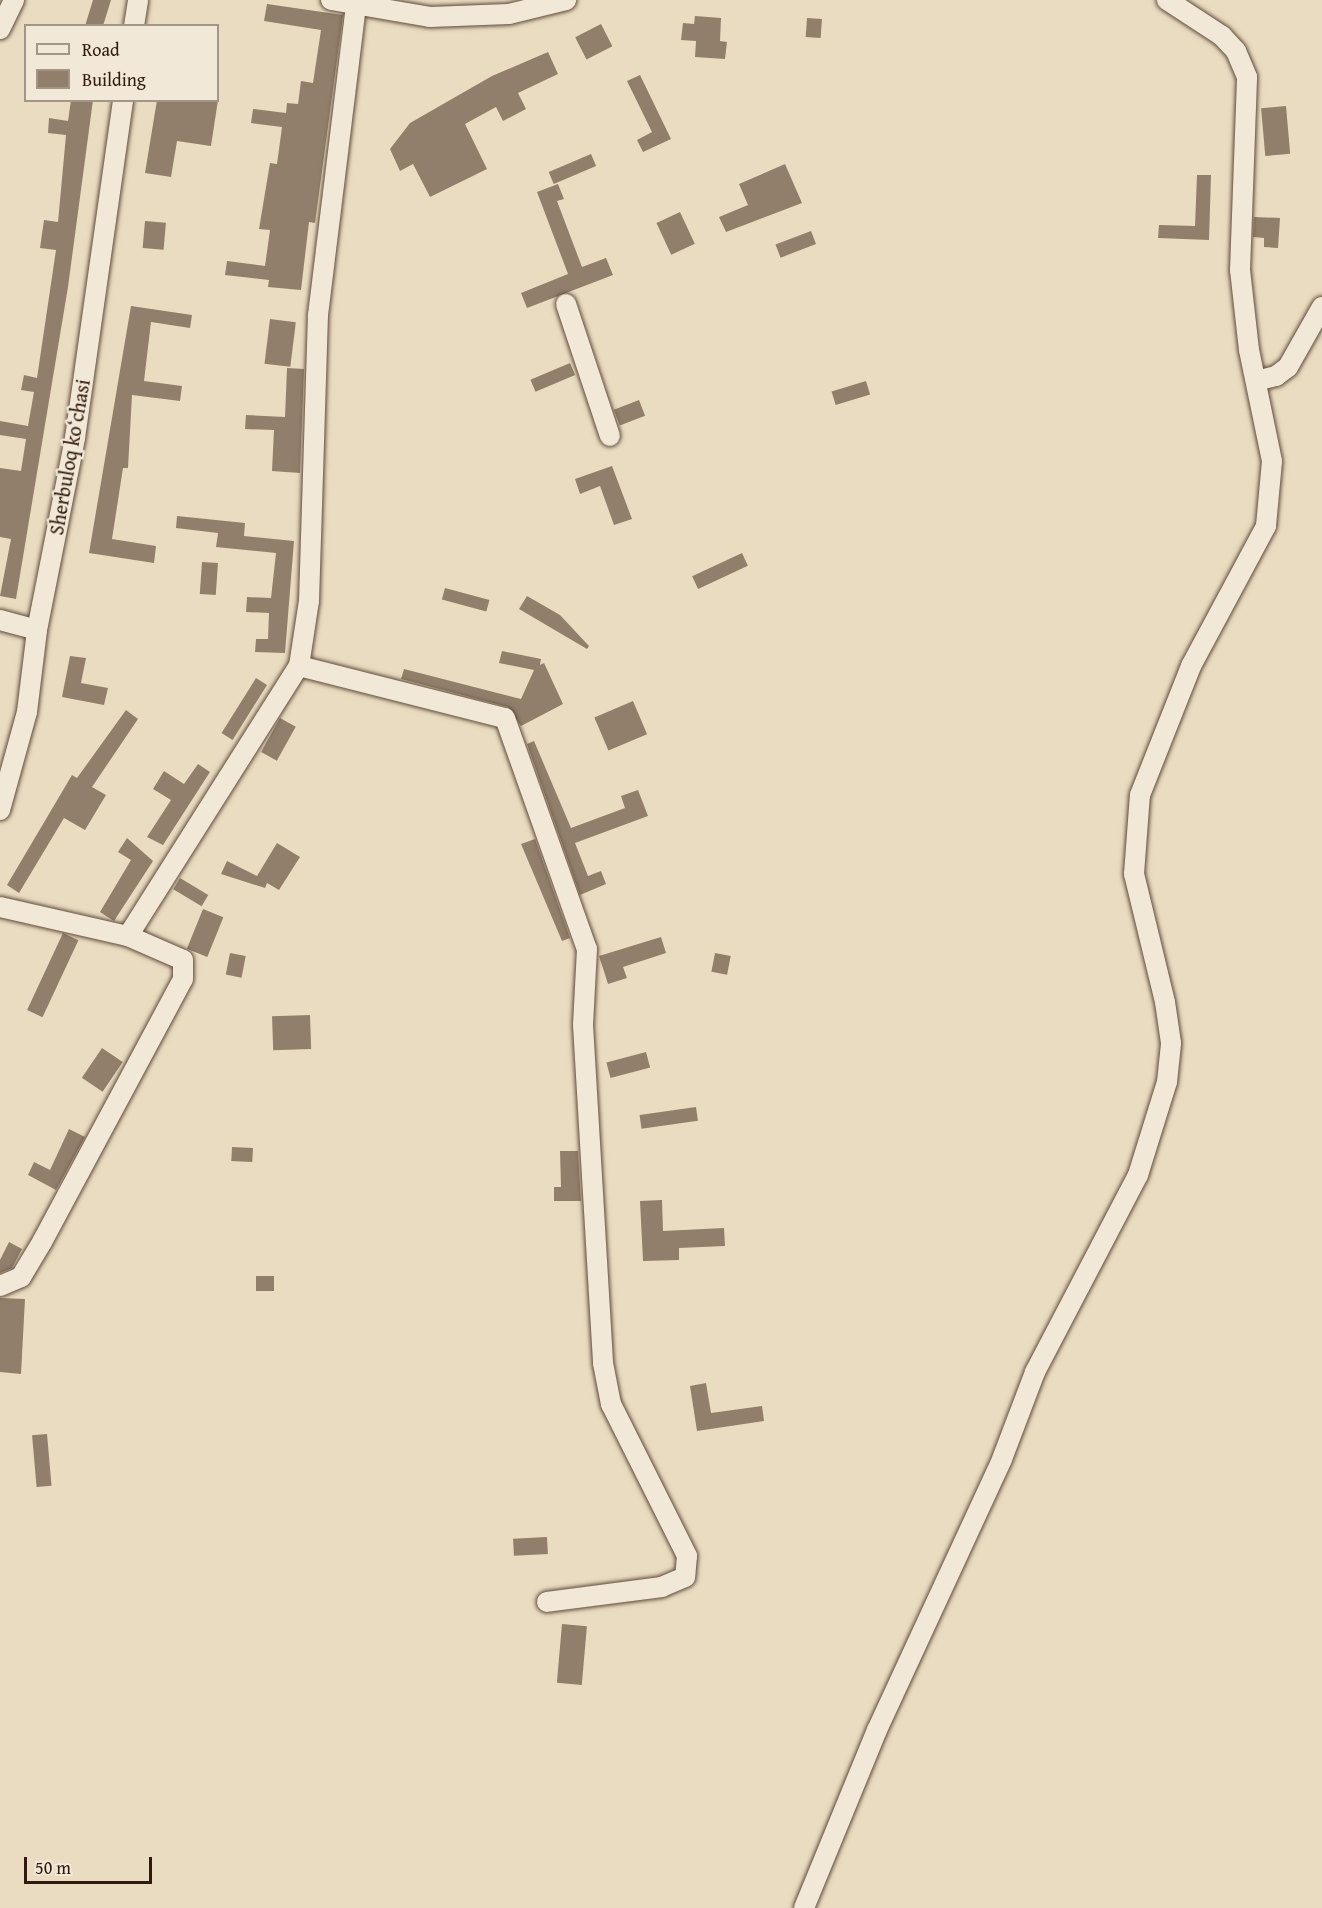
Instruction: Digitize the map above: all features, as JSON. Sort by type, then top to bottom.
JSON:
[{"type":"street","points":[[0,29],[14,0]]},
{"type":"street","points":[[331,0],[356,4],[509,14],[566,0]]},
{"type":"street","points":[[804,1908],[877,1730],[1002,1459],[1035,1372],[1149,1148],[1167,1082],[1171,1043],[1162,984],[1137,900],[1137,821],[1149,765],[1186,677],[1266,525],[1272,460],[1256,381],[1240,270],[1247,77],[1236,51],[1222,36],[1167,0]]},
{"type":"street","points":[[134,2],[134,24]]},
{"type":"street","points":[[128,936],[299,666],[309,601],[318,315],[356,4]]},
{"type":"street","name":"Sherbuloq koʻchasi","points":[[0,810],[27,712],[37,630],[75,438],[123,102]]},
{"type":"street","points":[[566,304],[610,436]]},
{"type":"street","points":[[1256,381],[1276,376],[1288,367],[1322,307]]},
{"type":"street","points":[[0,620],[37,630]]},
{"type":"street","points":[[299,666],[505,718],[587,949],[583,1025],[603,1363],[611,1404],[687,1556],[685,1576],[662,1587],[547,1602]]},
{"type":"street","points":[[0,907],[128,936],[183,960],[183,979],[37,1251],[21,1277],[0,1286]]},
{"type":"building","points":[[93,0],[111,0],[104,24],[86,24]]},
{"type":"building","points":[[267,4],[343,15],[315,223],[309,222],[301,290],[268,287],[269,280],[225,275],[227,261],[265,266],[270,230],[259,229],[270,163],[277,164],[282,127],[251,123],[253,109],[286,113],[287,103],[298,104],[301,81],[313,83],[321,30],[264,21]]},
{"type":"building","points":[[695,16],[721,18],[720,41],[727,42],[725,59],[695,57],[696,41],[681,40],[683,23],[694,24]]},
{"type":"building","points":[[807,18],[822,19],[821,38],[806,37]]},
{"type":"building","points":[[601,24],[612,46],[587,59],[575,37]]},
{"type":"building","points":[[548,52],[558,74],[518,93],[526,109],[503,121],[496,107],[465,124],[487,169],[430,197],[413,164],[400,171],[390,149],[410,123],[492,76]]},
{"type":"building","points":[[640,75],[671,139],[643,152],[637,140],[652,132],[627,81]]},
{"type":"building","points":[[71,102],[93,102],[68,287],[16,599],[0,596],[11,539],[0,537],[0,468],[21,471],[26,439],[0,435],[0,421],[28,426],[34,392],[21,390],[24,375],[37,378],[56,250],[40,248],[44,220],[58,222],[66,135],[48,133],[49,118],[68,121]]},
{"type":"building","points":[[157,102],[218,102],[211,146],[177,141],[171,177],[145,173]]},
{"type":"building","points":[[1286,106],[1290,154],[1265,156],[1261,108]]},
{"type":"building","points":[[591,154],[596,166],[554,184],[549,172]]},
{"type":"building","points":[[785,164],[802,203],[726,232],[719,217],[748,205],[739,184]]},
{"type":"building","points":[[1197,175],[1211,175],[1209,240],[1158,238],[1159,225],[1195,226]]},
{"type":"building","points":[[558,184],[564,199],[557,201],[582,267],[606,258],[613,275],[527,308],[521,293],[568,274],[537,192]]},
{"type":"building","points":[[680,212],[695,244],[671,255],[656,223]]},
{"type":"building","points":[[1254,217],[1280,218],[1278,248],[1264,247],[1264,238],[1253,237]]},
{"type":"building","points":[[145,221],[166,223],[164,250],[143,248]]},
{"type":"building","points":[[811,231],[816,244],[781,258],[776,245]]},
{"type":"building","points":[[131,306],[192,315],[190,328],[151,322],[144,381],[182,386],[180,401],[132,395],[128,468],[123,468],[112,539],[156,546],[154,563],[89,553]]},
{"type":"building","points":[[270,319],[296,322],[290,367],[265,364]]},
{"type":"building","points":[[570,363],[575,375],[535,392],[530,380]]},
{"type":"building","points":[[287,368],[304,369],[300,473],[272,471],[274,430],[245,429],[246,415],[285,417]]},
{"type":"building","points":[[866,381],[870,394],[836,405],[832,392]]},
{"type":"building","points":[[639,400],[645,416],[620,426],[614,410]]},
{"type":"building","points":[[612,466],[632,519],[614,525],[600,486],[580,494],[575,479]]},
{"type":"building","points":[[177,516],[245,523],[244,536],[294,541],[285,653],[255,652],[256,639],[268,639],[269,613],[246,612],[247,597],[271,598],[276,553],[216,547],[218,533],[176,528]]},
{"type":"building","points":[[742,553],[748,566],[698,589],[692,576]]},
{"type":"building","points":[[202,562],[218,563],[216,595],[200,594]]},
{"type":"building","points":[[445,588],[489,600],[486,611],[442,600]]},
{"type":"building","points":[[527,596],[560,615],[589,646],[587,649],[519,609]]},
{"type":"building","points":[[502,651],[541,659],[540,665],[544,663],[563,704],[521,726],[508,707],[401,679],[404,669],[521,699],[534,670],[499,663]]},
{"type":"building","points":[[70,656],[86,658],[81,683],[108,688],[104,705],[62,697]]},
{"type":"building","points":[[256,678],[267,685],[233,740],[222,733]]},
{"type":"building","points":[[633,701],[647,734],[608,751],[594,717]]},
{"type":"building","points":[[126,710],[138,719],[92,787],[106,795],[85,830],[64,818],[19,893],[7,885],[72,775],[77,778]]},
{"type":"building","points":[[280,718],[296,727],[277,761],[261,752]]},
{"type":"building","points":[[534,741],[571,828],[625,808],[621,796],[638,790],[648,816],[575,843],[588,876],[601,871],[606,884],[580,895],[527,744]]},
{"type":"building","points":[[198,764],[210,772],[163,845],[147,837],[171,800],[153,789],[164,771],[184,784]]},
{"type":"building","points":[[127,838],[153,861],[114,921],[100,912],[131,860],[118,852]]},
{"type":"building","points":[[535,839],[570,938],[562,941],[521,844]]},
{"type":"building","points":[[277,843],[300,857],[279,890],[267,883],[265,888],[221,874],[227,861],[257,876]]},
{"type":"building","points":[[180,878],[208,895],[202,906],[173,889]]},
{"type":"building","points":[[203,909],[223,917],[207,957],[187,949]]},
{"type":"building","points":[[63,933],[78,940],[42,1017],[27,1010]]},
{"type":"building","points":[[661,937],[666,953],[623,967],[627,978],[608,984],[599,956]]},
{"type":"building","points":[[230,953],[246,956],[242,978],[226,975]]},
{"type":"building","points":[[715,953],[731,956],[727,975],[711,972]]},
{"type":"building","points":[[310,1015],[311,1049],[273,1050],[272,1016]]},
{"type":"building","points":[[102,1048],[123,1062],[103,1092],[82,1078]]},
{"type":"building","points":[[646,1052],[650,1067],[611,1078],[606,1063]]},
{"type":"building","points":[[696,1107],[698,1121],[642,1129],[640,1115]]},
{"type":"building","points":[[69,1129],[85,1137],[56,1190],[28,1175],[34,1162],[50,1170]]},
{"type":"building","points":[[232,1147],[253,1148],[252,1162],[231,1161]]},
{"type":"building","points":[[560,1151],[578,1151],[581,1201],[554,1201],[554,1187],[561,1187]]},
{"type":"building","points":[[662,1200],[663,1231],[724,1228],[725,1246],[679,1248],[679,1260],[643,1261],[640,1201]]},
{"type":"building","points":[[9,1242],[22,1249],[12,1268],[0,1273],[0,1260]]},
{"type":"building","points":[[256,1276],[274,1276],[274,1291],[256,1291]]},
{"type":"building","points":[[0,1298],[25,1299],[21,1374],[0,1372]]},
{"type":"building","points":[[706,1383],[711,1413],[762,1406],[764,1421],[697,1431],[690,1386]]},
{"type":"building","points":[[47,1434],[52,1486],[37,1487],[32,1435]]},
{"type":"building","points":[[547,1537],[548,1554],[514,1556],[513,1539]]},
{"type":"building","points":[[562,1624],[587,1626],[582,1685],[557,1683]]}]
